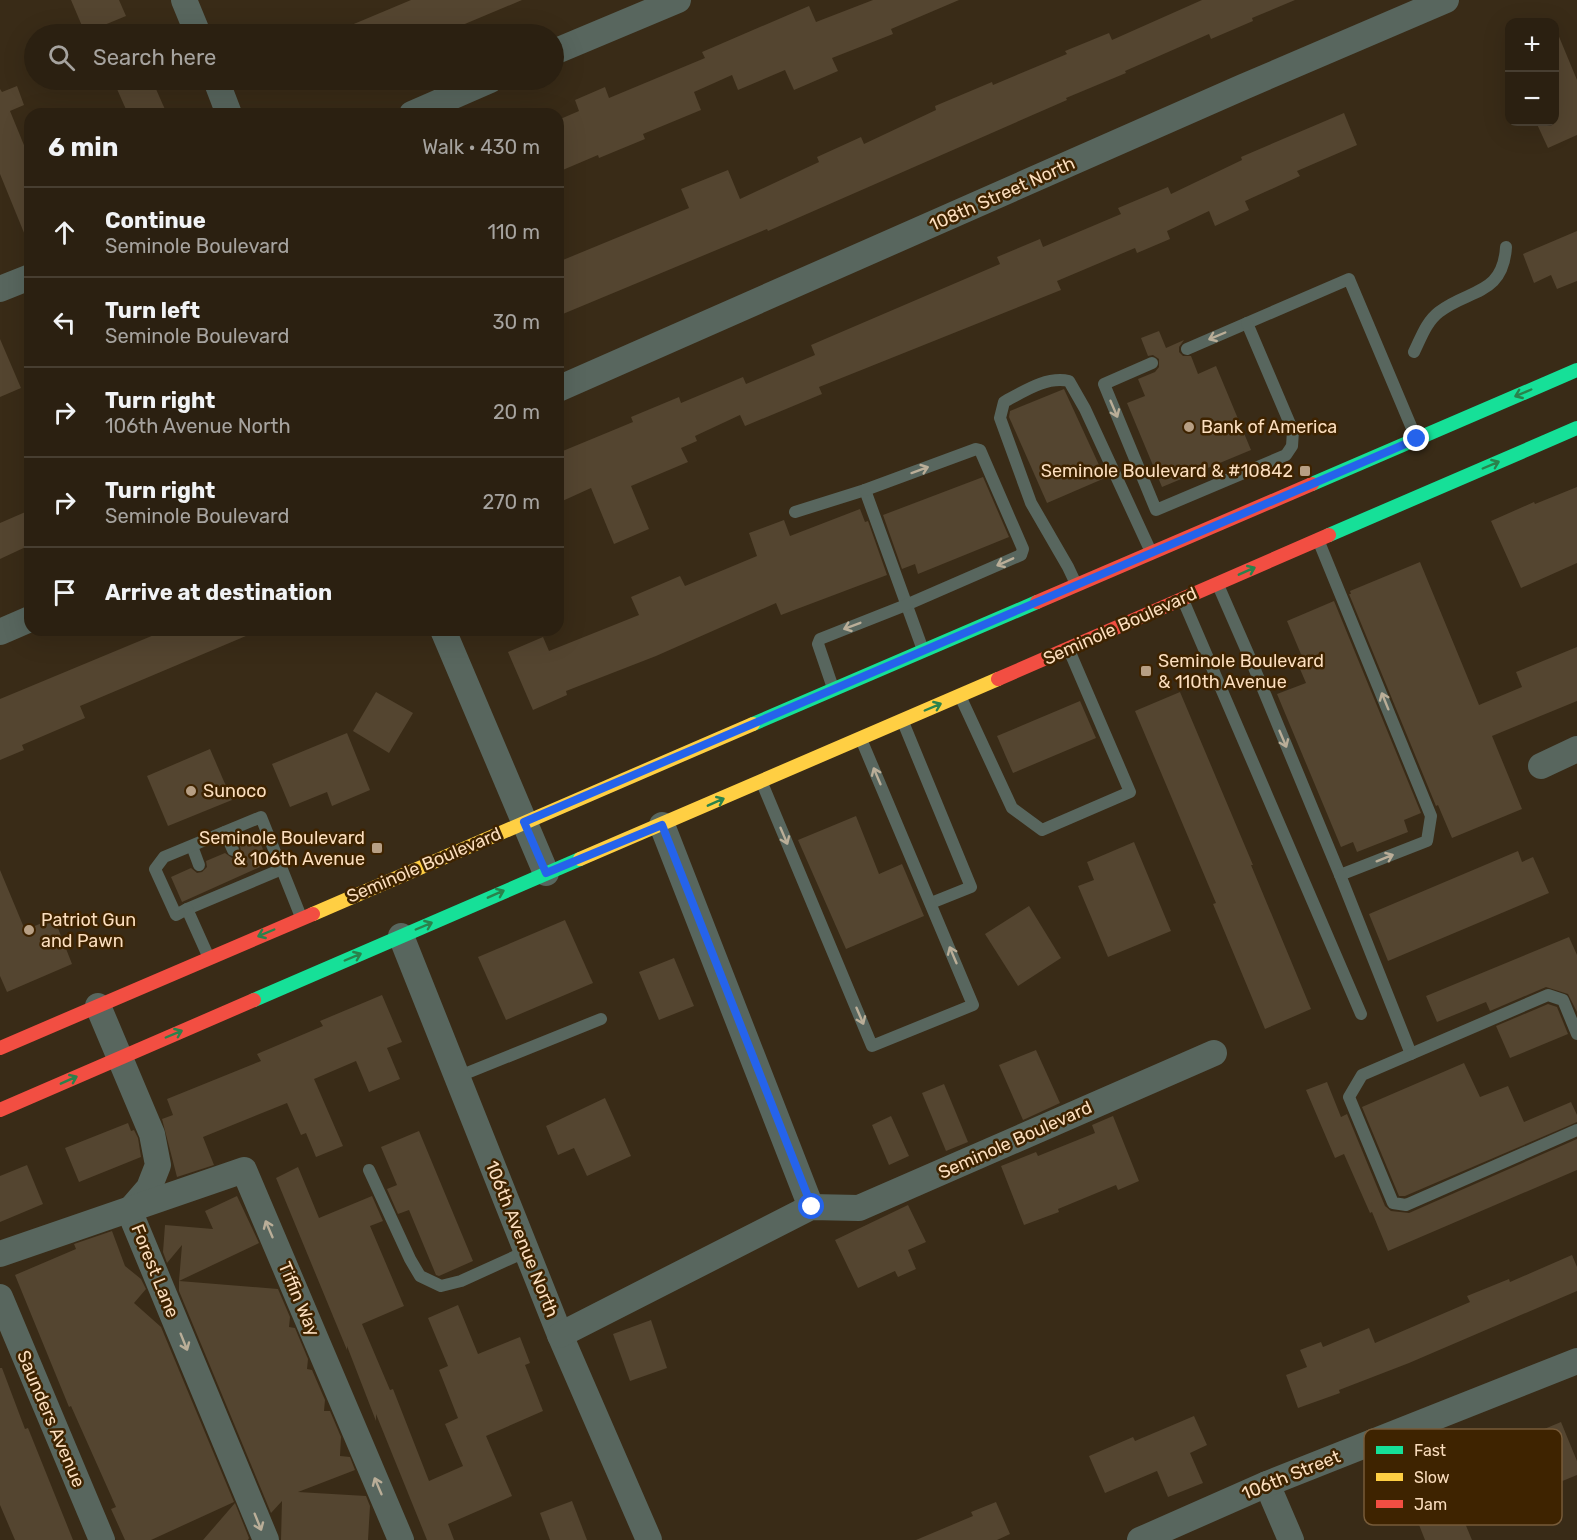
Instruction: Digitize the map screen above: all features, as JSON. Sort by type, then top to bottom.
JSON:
[{"type":"main road","name":"Seminole Boulevard","points":[[0,1048],[1577,370]]},
{"type":"main road","name":"Seminole Boulevard","points":[[0,1110],[1577,428]]},
{"type":"street","points":[[184,0],[194,24]]},
{"type":"street","points":[[564,48],[678,0]]},
{"type":"street","name":"108th Street North","points":[[564,386],[1446,0]]},
{"type":"street","points":[[220,90],[227,108]]},
{"type":"street","points":[[426,108],[467,90]]},
{"type":"street","points":[[0,289],[24,279]]},
{"type":"street","points":[[0,632],[24,622]]},
{"type":"street","points":[[446,636],[546,873]]},
{"type":"street","points":[[1540,766],[1577,749]]},
{"type":"street","points":[[662,825],[812,1207]]},
{"type":"street","name":"106th Avenue North","points":[[401,936],[560,1335],[649,1540]]},
{"type":"street","name":"Forest Lane","points":[[98,1006],[152,1134],[158,1165],[148,1188],[129,1210],[266,1540]]},
{"type":"street","name":"Seminole Boulevard","points":[[560,1335],[812,1207],[860,1208],[1214,1053]]},
{"type":"street","name":"Tiffin Way","points":[[129,1210],[244,1170],[401,1540]]},
{"type":"street","points":[[0,1254],[129,1210]]},
{"type":"street","name":"Saunders Avenue","points":[[0,1297],[102,1540]]},
{"type":"street","name":"106th Street","points":[[1406,1429],[1577,1361]]},
{"type":"street","name":"106th Street","points":[[1140,1540],[1268,1484],[1364,1446]]},
{"type":"street","points":[[1268,1484],[1291,1540]]},
{"type":"lane","points":[[1414,352],[1430,320],[1441,310],[1485,289],[1497,278],[1505,261],[1506,248]]},
{"type":"lane","points":[[1187,349],[1349,279],[1417,439]]},
{"type":"lane","points":[[1152,363],[1104,384],[1156,510],[1286,455],[1292,446],[1293,430],[1247,323]]},
{"type":"lane","points":[[1076,585],[1031,504],[1000,418],[1004,402],[1033,387],[1057,378],[1069,381],[1085,409],[1152,553]]},
{"type":"lane","points":[[795,512],[865,490],[976,449],[980,450],[1023,549],[1021,555],[820,639],[818,644],[833,690]]},
{"type":"lane","points":[[865,490],[924,651]]},
{"type":"lane","points":[[1318,540],[1431,816],[1427,841],[1340,875]]},
{"type":"lane","points":[[1217,584],[1340,875],[1411,1054]]},
{"type":"lane","points":[[1182,599],[1361,1014]]},
{"type":"lane","points":[[960,696],[1012,808],[1042,830],[1130,792],[1069,648]]},
{"type":"lane","points":[[902,721],[971,887],[931,903]]},
{"type":"lane","points":[[762,782],[872,1046],[973,1005],[861,739]]},
{"type":"lane","points":[[282,869],[245,879],[212,894],[176,915],[156,868],[164,858],[261,817],[302,918]]},
{"type":"lane","points":[[225,832],[233,850]]},
{"type":"lane","points":[[192,846],[199,865]]},
{"type":"lane","points":[[187,909],[209,958]]},
{"type":"lane","points":[[1577,1034],[1563,1000],[1548,995],[1362,1075],[1349,1097],[1393,1203],[1406,1205],[1577,1130]]},
{"type":"lane","points":[[457,1077],[601,1018]]},
{"type":"lane","points":[[369,1170],[420,1276],[441,1286],[462,1281],[527,1251]]},
{"type":"building","points":[[71,0],[119,0],[126,16],[107,24],[81,24]]},
{"type":"building","points":[[411,0],[522,0],[465,24],[354,24]]},
{"type":"building","points":[[873,0],[959,0],[891,29],[893,34],[832,58],[838,71],[794,90],[785,70],[738,90],[732,75],[694,92],[701,110],[643,134],[645,139],[564,169],[564,117],[579,111],[575,100],[605,87],[609,98],[705,58],[702,52],[809,6],[816,22]]},
{"type":"building","points":[[1202,0],[1295,0],[1211,39],[1209,34],[1066,98],[1067,100],[768,231],[767,229],[564,314],[564,260],[689,208],[681,189],[728,170],[740,199],[819,162],[817,157],[861,137],[864,144],[936,110],[935,106],[1067,54],[1065,51],[1109,33],[1112,40]]},
{"type":"building","points":[[1559,37],[1577,80],[1577,135],[1548,148],[1538,126],[1559,126]]},
{"type":"building","points":[[17,86],[24,105],[10,111],[24,145],[24,233],[0,174],[0,89],[2,92]]},
{"type":"building","points":[[117,90],[156,90],[164,108],[125,108]]},
{"type":"building","points":[[1344,113],[1357,145],[1297,171],[1300,176],[1245,201],[1249,210],[1215,226],[1209,211],[1167,231],[1170,239],[1137,253],[1135,248],[1057,281],[1061,290],[819,387],[822,394],[745,426],[740,415],[695,436],[697,441],[681,448],[688,462],[631,486],[649,529],[614,544],[591,488],[564,500],[564,451],[633,422],[631,417],[679,397],[681,403],[743,377],[746,384],[815,355],[811,345],[1000,264],[997,257],[1040,239],[1043,247],[1121,214],[1118,208],[1168,187],[1171,194],[1242,160],[1241,157]]},
{"type":"building","points":[[1577,231],[1577,281],[1557,289],[1551,275],[1534,283],[1523,254]]},
{"type":"building","name":"Bank of America","points":[[1159,331],[1166,348],[1184,340],[1179,347],[1179,352],[1183,356],[1191,356],[1198,374],[1216,366],[1251,450],[1162,487],[1127,403],[1145,396],[1138,379],[1155,372],[1159,367],[1159,359],[1153,355],[1148,356],[1141,338]]},
{"type":"building","points":[[0,339],[21,388],[0,397]]},
{"type":"building","points":[[1064,389],[1105,478],[1047,503],[1009,417],[1010,411]]},
{"type":"building","points":[[983,477],[1009,537],[918,574],[915,564],[902,569],[883,515]]},
{"type":"building","points":[[1577,487],[1577,563],[1521,588],[1491,521],[1534,502],[1535,504]]},
{"type":"building","points":[[860,509],[865,522],[868,521],[887,575],[781,615],[776,603],[656,656],[566,691],[567,695],[533,710],[508,652],[543,637],[549,651],[639,615],[631,597],[680,576],[685,586],[757,556],[749,533],[784,520],[790,536]]},
{"type":"building","points":[[24,513],[24,548],[0,559],[0,523]]},
{"type":"building","points":[[1420,562],[1479,705],[1522,687],[1516,672],[1577,647],[1577,701],[1492,736],[1522,809],[1452,838],[1438,805],[1436,806],[1349,594],[1351,594],[1350,591]]},
{"type":"building","points":[[1334,601],[1421,813],[1404,820],[1408,832],[1357,852],[1353,842],[1341,847],[1277,694],[1306,683],[1297,662],[1303,659],[1287,621]]},
{"type":"building","points":[[152,636],[246,636],[80,706],[85,718],[22,745],[24,750],[0,760],[0,699]]},
{"type":"building","points":[[376,692],[413,713],[389,753],[353,731]]},
{"type":"building","points":[[1180,692],[1311,1009],[1265,1029],[1213,904],[1216,903],[1135,711]]},
{"type":"building","points":[[1080,701],[1096,738],[1013,773],[997,736]]},
{"type":"building","points":[[347,733],[370,790],[332,806],[327,792],[290,807],[272,764]]},
{"type":"building","name":"Sunoco","points":[[210,749],[232,800],[168,826],[147,776]]},
{"type":"building","points":[[856,816],[879,874],[902,864],[924,916],[846,949],[798,840]]},
{"type":"building","name":"Sunoco","points":[[258,838],[269,863],[182,902],[171,877],[191,868],[197,873],[202,872],[207,867],[206,861],[225,853],[232,858],[237,857],[241,851],[240,846]]},
{"type":"building","points":[[1134,842],[1171,931],[1108,957],[1078,886],[1094,880],[1087,862]]},
{"type":"building","points":[[1518,851],[1522,862],[1533,857],[1549,893],[1388,961],[1369,914]]},
{"type":"building","name":"Patriot Gun and Pawn","points":[[0,870],[25,930],[54,918],[72,964],[7,992],[0,976]]},
{"type":"building","points":[[1029,906],[1061,958],[1018,986],[985,934]]},
{"type":"building","points":[[565,920],[593,983],[506,1020],[478,957]]},
{"type":"building","points":[[1569,937],[1577,955],[1577,1012],[1568,994],[1546,987],[1490,1011],[1486,1002],[1437,1022],[1426,996]]},
{"type":"building","points":[[674,958],[694,1006],[659,1020],[639,972]]},
{"type":"building","points":[[382,995],[402,1042],[387,1048],[400,1079],[369,1092],[356,1061],[314,1079],[343,1146],[316,1157],[306,1133],[301,1135],[287,1103],[203,1137],[214,1165],[177,1177],[162,1119],[173,1115],[167,1099],[261,1061],[257,1054],[323,1026],[320,1021]]},
{"type":"building","points":[[1548,1004],[1557,1007],[1568,1034],[1510,1058],[1496,1026]]},
{"type":"building","points":[[1036,1050],[1060,1103],[1023,1120],[999,1065]]},
{"type":"building","points":[[1464,1063],[1480,1097],[1508,1086],[1524,1122],[1571,1102],[1577,1115],[1577,1122],[1405,1196],[1399,1196],[1362,1107]]},
{"type":"building","points":[[1327,1082],[1341,1117],[1347,1114],[1385,1206],[1391,1211],[1409,1213],[1577,1139],[1577,1170],[1388,1251],[1344,1154],[1335,1158],[1306,1090]]},
{"type":"building","points":[[944,1084],[968,1142],[946,1151],[922,1093]]},
{"type":"building","points":[[605,1098],[631,1156],[587,1176],[574,1148],[558,1155],[546,1126]]},
{"type":"building","points":[[891,1116],[909,1156],[889,1165],[872,1125]]},
{"type":"building","points":[[1113,1116],[1139,1181],[1118,1190],[1116,1185],[1058,1209],[1059,1212],[1024,1225],[1001,1166],[1036,1152],[1038,1156],[1095,1133],[1092,1125]]},
{"type":"building","points":[[128,1123],[131,1131],[134,1130],[138,1138],[141,1157],[79,1182],[65,1148]]},
{"type":"building","points":[[419,1131],[473,1261],[439,1276],[436,1275],[409,1210],[398,1214],[387,1189],[397,1185],[381,1147]]},
{"type":"building","points":[[27,1165],[43,1204],[0,1222],[0,1176]]},
{"type":"building","points":[[298,1167],[319,1218],[372,1196],[383,1221],[370,1226],[404,1306],[362,1324],[390,1390],[393,1389],[429,1481],[463,1466],[445,1424],[458,1418],[439,1370],[448,1366],[428,1318],[458,1305],[478,1354],[520,1337],[530,1363],[525,1365],[543,1411],[486,1436],[512,1496],[448,1524],[454,1540],[427,1540],[376,1414],[376,1421],[276,1178]]},
{"type":"building","points":[[237,1196],[259,1243],[179,1281],[182,1245],[167,1263],[163,1252],[165,1225],[213,1229],[205,1211]]},
{"type":"building","points":[[908,1205],[926,1242],[908,1250],[916,1269],[898,1277],[895,1271],[858,1288],[835,1240]]},
{"type":"building","points":[[112,1231],[125,1266],[141,1279],[146,1289],[134,1303],[161,1327],[234,1502],[151,1540],[125,1540],[111,1509],[116,1507],[71,1406],[69,1407],[15,1275],[76,1249],[74,1244]]},
{"type":"building","points":[[1572,1255],[1577,1267],[1577,1291],[1409,1363],[1339,1390],[1340,1393],[1298,1408],[1286,1375],[1307,1367],[1300,1350],[1321,1342],[1323,1347],[1369,1328],[1375,1343],[1470,1302],[1467,1296],[1509,1279],[1510,1282]]},
{"type":"building","points":[[179,1281],[278,1289],[290,1317],[289,1327],[295,1328],[308,1359],[307,1369],[312,1370],[325,1400],[324,1411],[330,1411],[341,1437],[340,1456],[350,1457],[355,1470],[298,1492],[366,1496],[370,1506],[368,1540],[281,1540],[282,1501],[271,1513],[179,1291]]},
{"type":"building","points":[[651,1320],[667,1368],[630,1381],[613,1334]]},
{"type":"building","points":[[0,1368],[2,1368],[25,1429],[28,1428],[73,1540],[15,1540],[0,1505]]},
{"type":"building","points":[[1194,1416],[1207,1445],[1190,1453],[1203,1483],[1168,1497],[1157,1471],[1105,1493],[1089,1456],[1133,1437],[1135,1441]]},
{"type":"building","points":[[1561,1422],[1577,1461],[1577,1475],[1562,1481],[1562,1429],[1544,1429]]},
{"type":"building","points":[[572,1501],[587,1540],[550,1540],[540,1513]]},
{"type":"building","points":[[996,1502],[1010,1534],[997,1540],[916,1540],[973,1516],[971,1512]]},
{"type":"building","points":[[235,1503],[248,1540],[203,1540]]},
{"type":"building","points":[[1419,1525],[1466,1525],[1472,1540],[1425,1540]]},
{"type":"traffic: fast","points":[[1312,484],[1577,370]]},
{"type":"traffic: fast","points":[[1329,535],[1577,428]]},
{"type":"traffic: fast","points":[[753,724],[1037,602]]},
{"type":"traffic: fast","points":[[254,1000],[580,859]]},
{"type":"traffic: slow","points":[[580,859],[998,679]]},
{"type":"traffic: slow","points":[[313,914],[753,724]]},
{"type":"traffic: jam","points":[[1037,602],[1312,484]]},
{"type":"traffic: jam","points":[[998,679],[1329,535]]},
{"type":"traffic: jam","points":[[0,1048],[313,914]]},
{"type":"traffic: jam","points":[[0,1110],[254,1000]]},
{"type":"place","name":"Bank of America","points":[[1189,427]]},
{"type":"place","name":"Seminole Boulevard & #10842","points":[[1305,471]]},
{"type":"place","name":"Seminole Boulevard & 110th Avenue","points":[[1146,671]]},
{"type":"place","name":"Sunoco","points":[[191,791]]},
{"type":"place","name":"Seminole Boulevard & 106th Avenue","points":[[377,848]]},
{"type":"place","name":"Patriot Gun and Pawn","points":[[29,930]]},
{"type":"route","points":[[812,1207],[662,825],[546,873],[524,822],[1417,439]]}]
